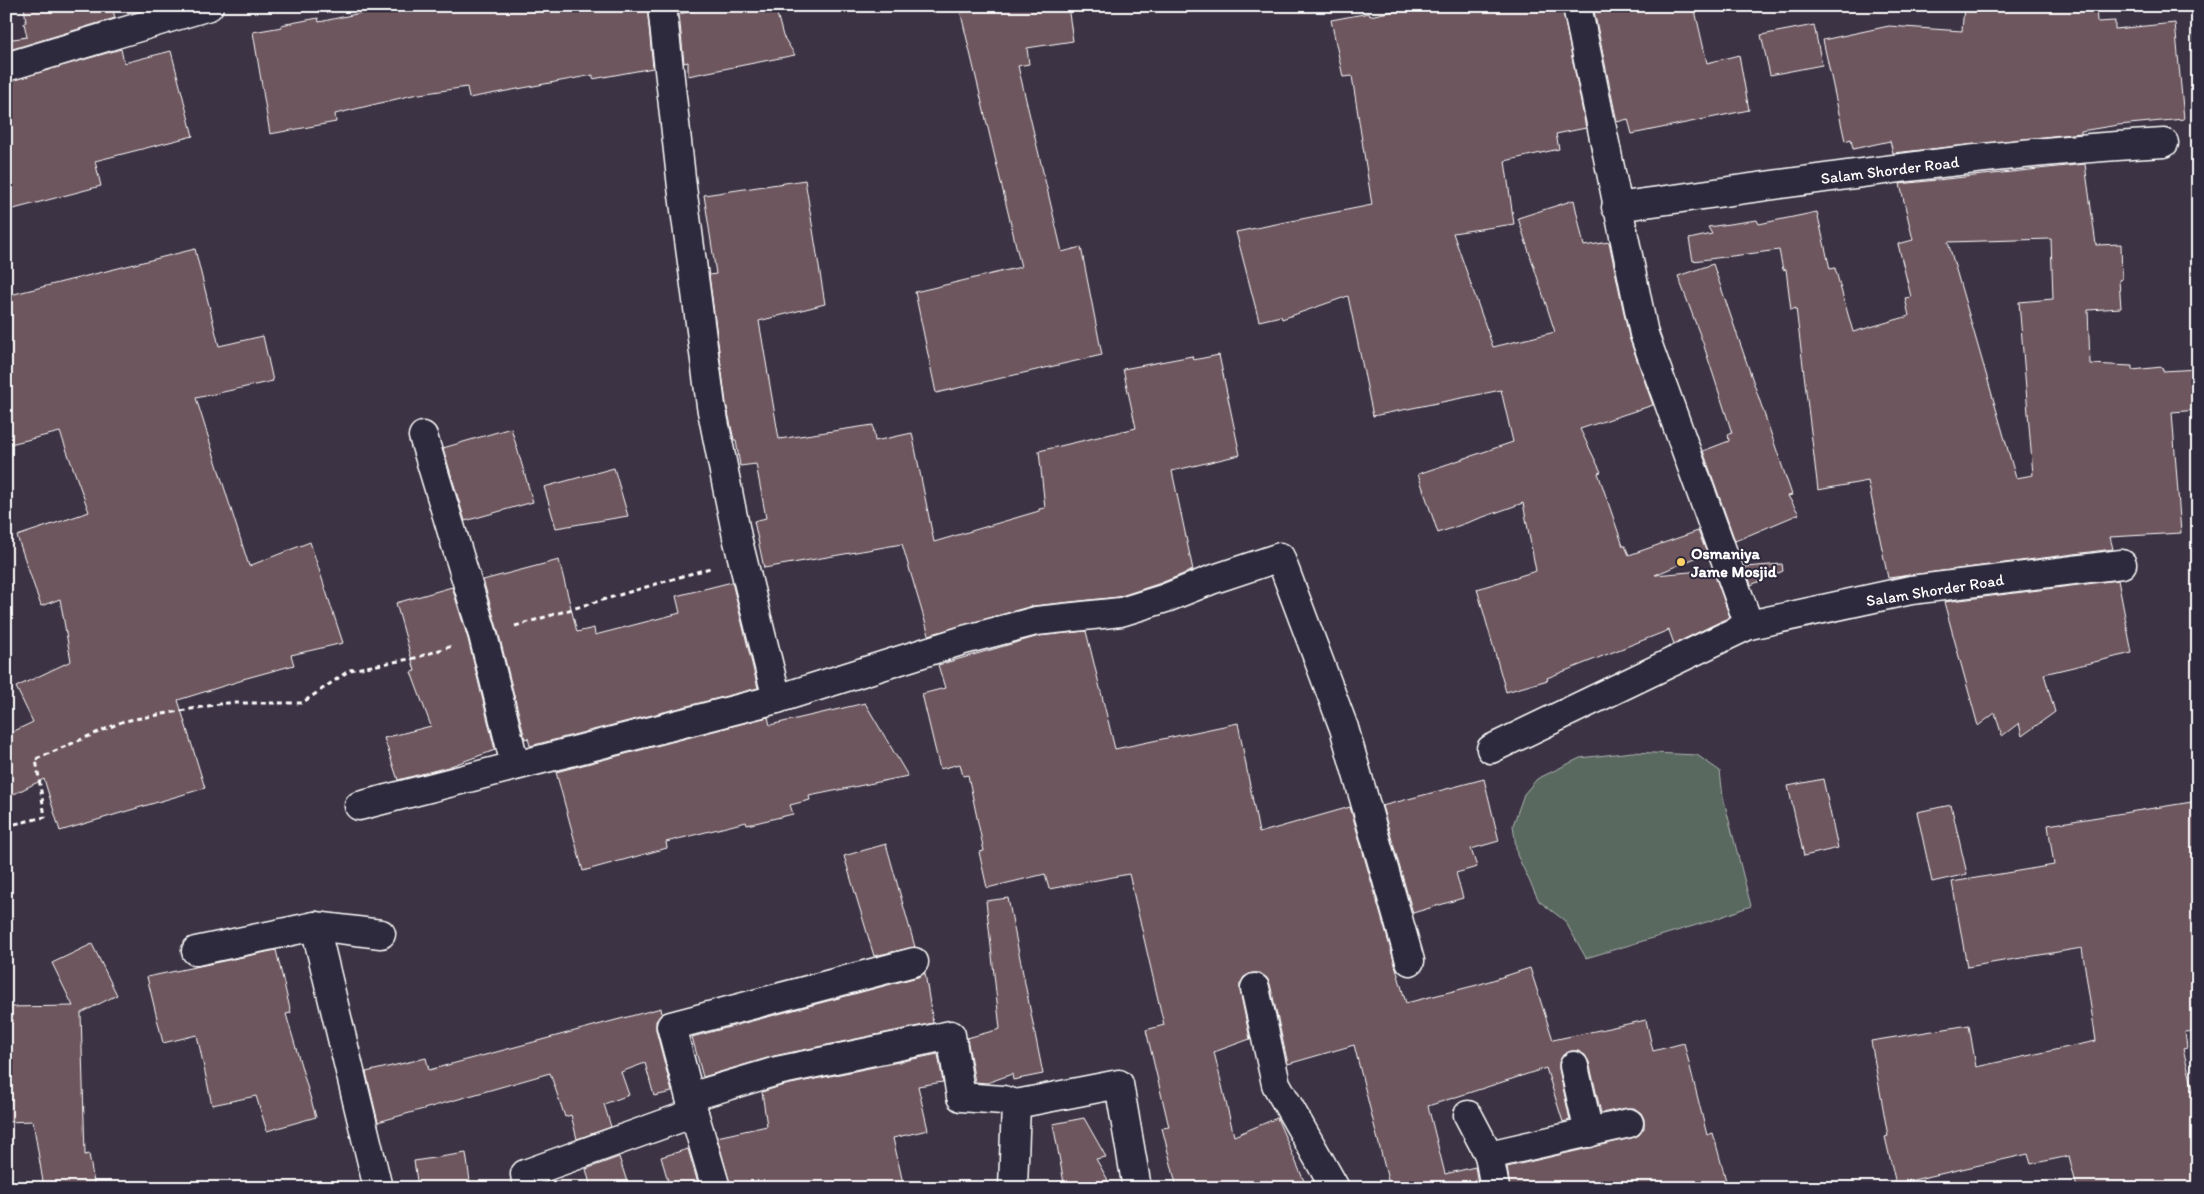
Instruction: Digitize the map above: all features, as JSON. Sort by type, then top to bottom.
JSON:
[{"type":"street","points":[[6,67],[209,6]]},
{"type":"street","points":[[662,6],[682,187],[712,406],[742,558],[777,699]]},
{"type":"street","points":[[1577,6],[1616,206],[1644,334],[1749,625]]},
{"type":"street","name":"Salam Shorder Road","points":[[1616,206],[1887,170],[2094,147],[2164,143]]},
{"type":"street","points":[[423,436],[483,635],[515,765]]},
{"type":"street","points":[[359,806],[777,699],[964,640],[1036,621],[1121,612],[1280,558],[1344,728],[1410,961]]},
{"type":"street","name":"Salam Shorder Road","points":[[1491,749],[1749,625],[1911,590],[2122,564]]},
{"type":"street","points":[[315,926],[378,1188]]},
{"type":"street","points":[[196,951],[315,926],[381,934]]},
{"type":"street","points":[[716,1188],[672,1026],[914,962]]},
{"type":"street","points":[[1255,988],[1276,1084],[1336,1188]]},
{"type":"street","points":[[527,1188],[524,1174],[777,1071],[951,1034],[961,1097],[1002,1100],[1016,1104],[1119,1084],[1137,1188]]},
{"type":"street","points":[[1574,1066],[1589,1133]]},
{"type":"street","points":[[1013,1188],[1016,1104]]},
{"type":"street","points":[[1468,1115],[1489,1155],[1495,1188]]},
{"type":"street","points":[[1489,1155],[1629,1123]]},
{"type":"path","points":[[6,826],[45,817],[36,759],[124,721],[225,704],[302,704],[350,670],[415,658],[483,635],[742,558]]},
{"type":"green space","points":[[2192,6],[2198,6],[2198,94]]},
{"type":"green space","points":[[1632,752],[1697,755],[1720,771],[1723,797],[1751,906],[1710,921],[1586,958],[1565,921],[1539,901],[1517,855],[1513,825],[1524,794],[1537,779],[1580,758]]},
{"type":"building","points":[[24,6],[112,6],[115,18],[6,51],[6,40],[27,37],[24,23],[26,22]]},
{"type":"building","points":[[393,6],[647,6],[653,68],[593,79],[593,75],[469,98],[467,87],[413,95],[335,114],[336,122],[270,134],[253,32],[318,18],[319,22]]},
{"type":"building","points":[[716,6],[775,6],[783,36],[795,55],[688,76],[688,62],[684,63],[679,14]]},
{"type":"building","points":[[959,6],[1068,6],[1073,41],[1027,48],[1029,64],[1018,66],[1062,252],[1081,247],[1102,355],[936,393],[915,292],[1021,267]]},
{"type":"building","points":[[1416,6],[1562,6],[1586,128],[1556,134],[1559,149],[1505,161],[1514,224],[1453,233],[1493,347],[1555,332],[1518,218],[1574,200],[1584,246],[1609,242],[1629,337],[1653,405],[1580,429],[1601,472],[1598,473],[1623,546],[1625,546],[1629,555],[1698,531],[1707,553],[1655,575],[1713,570],[1730,617],[1674,644],[1669,630],[1547,678],[1548,680],[1506,692],[1477,589],[1536,571],[1523,503],[1438,533],[1418,474],[1513,442],[1501,390],[1373,416],[1348,296],[1282,319],[1281,316],[1259,321],[1236,232],[1372,205],[1352,76],[1343,77],[1331,20],[1369,13],[1370,16]]},
{"type":"building","points":[[1593,6],[1694,6],[1707,63],[1739,55],[1749,110],[1632,134],[1628,119],[1617,122]]},
{"type":"building","points":[[1964,6],[2096,6],[2097,22],[2115,21],[2115,29],[2175,23],[2184,119],[2118,125],[2081,131],[2081,133],[1893,153],[1890,141],[1853,149],[1851,139],[1845,141],[1823,40],[1889,26],[1962,31]]},
{"type":"building","points":[[1814,25],[1822,65],[1770,75],[1761,35]]},
{"type":"building","points":[[121,49],[124,63],[171,51],[193,136],[95,161],[101,186],[6,211],[6,82]]},
{"type":"building","points":[[2085,164],[2096,245],[2121,244],[2122,279],[2119,280],[2121,308],[2088,310],[2090,364],[2132,366],[2132,370],[2162,367],[2163,371],[2198,369],[2198,410],[2172,412],[2181,533],[2110,537],[2113,549],[1888,578],[1868,481],[1818,490],[1796,308],[1791,310],[1786,269],[1783,270],[1779,250],[1693,261],[1689,239],[1712,234],[1708,227],[1757,220],[1759,224],[1817,212],[1830,269],[1835,268],[1853,332],[1909,316],[1905,298],[1911,297],[1898,244],[1913,240],[1900,184]],"holes":[[[2051,239],[2053,299],[2019,302],[2033,475],[2016,478],[1948,242]]]},
{"type":"building","points":[[805,180],[825,304],[759,321],[779,439],[873,425],[875,441],[912,433],[934,542],[1045,508],[1039,451],[1136,428],[1123,369],[1192,356],[1193,360],[1219,355],[1240,455],[1172,471],[1193,570],[1118,597],[1032,606],[929,635],[902,544],[764,568],[754,521],[766,518],[756,464],[740,466],[736,440],[734,440],[726,403],[709,275],[716,274],[704,195]]},
{"type":"building","points":[[195,249],[219,346],[263,336],[273,381],[196,398],[249,566],[310,542],[343,643],[291,655],[294,665],[178,700],[205,788],[60,831],[44,779],[6,798],[6,735],[33,722],[16,687],[71,661],[60,599],[41,606],[17,536],[89,512],[60,432],[6,445],[6,296]]},
{"type":"building","points":[[1713,264],[1792,495],[1788,496],[1799,514],[1735,541],[1703,451],[1729,441],[1728,434],[1732,433],[1703,343],[1678,276]]},
{"type":"building","points":[[511,428],[533,502],[465,521],[443,448]]},
{"type":"building","points":[[614,468],[628,516],[556,528],[544,487]]},
{"type":"building","points":[[559,560],[577,632],[594,628],[595,635],[680,613],[676,596],[732,582],[758,688],[530,746],[528,738],[525,739],[483,580]]},
{"type":"building","points":[[1782,564],[1783,571],[1751,585],[1745,567]]},
{"type":"building","points":[[2118,580],[2132,653],[2044,674],[2055,712],[2022,736],[2019,723],[2002,736],[1995,713],[1978,726],[1944,602]]},
{"type":"building","points":[[452,587],[468,639],[495,750],[448,767],[398,780],[384,738],[431,726],[411,672],[415,671],[396,603]]},
{"type":"building","points":[[1086,631],[1115,749],[1238,723],[1259,833],[1350,807],[1406,1003],[1477,985],[1530,968],[1553,1040],[1646,1020],[1653,1051],[1684,1043],[1707,1135],[1713,1133],[1728,1188],[1510,1188],[1507,1167],[1632,1138],[1639,1135],[1644,1128],[1644,1119],[1641,1113],[1634,1108],[1601,1113],[1589,1062],[1585,1055],[1578,1051],[1571,1051],[1563,1055],[1559,1062],[1570,1120],[1563,1122],[1546,1068],[1428,1106],[1445,1174],[1475,1167],[1479,1188],[1390,1188],[1354,1045],[1288,1064],[1270,984],[1267,978],[1260,973],[1252,973],[1244,977],[1240,984],[1250,1039],[1214,1052],[1234,1136],[1277,1118],[1307,1188],[1177,1188],[1162,1128],[1169,1127],[1146,1030],[1164,1025],[1129,874],[1049,889],[1045,874],[987,888],[979,852],[984,851],[968,775],[963,776],[960,764],[940,769],[922,694],[945,688],[938,665],[1039,636]]},
{"type":"building","points":[[865,703],[908,776],[809,796],[810,800],[790,805],[793,814],[747,825],[746,822],[666,842],[667,848],[583,871],[556,772],[768,717],[770,725]]},
{"type":"building","points":[[1484,779],[1499,841],[1471,849],[1477,867],[1456,873],[1463,898],[1413,913],[1382,806]]},
{"type":"building","points":[[1823,779],[1838,848],[1804,856],[1788,786]]},
{"type":"building","points":[[2198,801],[2198,1031],[2185,1032],[2187,1048],[2183,1049],[2198,1108],[2198,1188],[2077,1188],[2069,1156],[2031,1164],[2028,1154],[1896,1184],[1885,1137],[1888,1136],[1871,1041],[1969,1025],[1976,1067],[2096,1041],[2082,948],[1967,967],[1952,882],[2054,865],[2048,825]]},
{"type":"building","points":[[1951,805],[1967,874],[1932,882],[1917,812]]},
{"type":"building","points":[[886,844],[915,947],[874,956],[844,856]]},
{"type":"building","points":[[1008,898],[1043,1074],[1013,1080],[1012,1074],[987,1083],[975,1082],[967,1038],[1000,1029],[986,901]]},
{"type":"building","points":[[92,944],[117,995],[81,1013],[85,1155],[89,1154],[95,1188],[44,1188],[33,1121],[6,1122],[6,1007],[73,1006],[52,963]]},
{"type":"building","points":[[276,950],[291,1013],[286,1014],[316,1117],[267,1131],[256,1096],[212,1105],[197,1035],[163,1043],[147,977]]},
{"type":"building","points":[[925,973],[933,1023],[774,1056],[703,1077],[692,1037],[918,977]]},
{"type":"building","points":[[661,1008],[662,1014],[656,1021],[656,1030],[672,1092],[654,1096],[645,1063],[621,1072],[629,1095],[604,1104],[611,1127],[577,1139],[571,1115],[565,1117],[550,1073],[378,1122],[366,1072],[426,1058],[429,1070]]},
{"type":"building","points":[[938,1054],[943,1082],[918,1086],[928,1130],[893,1138],[904,1188],[731,1188],[717,1137],[767,1126],[762,1092],[781,1086]]},
{"type":"building","points":[[1084,1118],[1106,1157],[1096,1159],[1108,1180],[1105,1181],[1109,1188],[1065,1188],[1053,1124]]},
{"type":"building","points":[[688,1149],[698,1183],[683,1188],[670,1188],[661,1157]]},
{"type":"building","points":[[466,1153],[471,1188],[418,1188],[414,1161]]},
{"type":"building","points":[[619,1157],[629,1188],[591,1188],[586,1169]]},
{"type":"place","name":"Osmaniya Jame Mosjid","points":[[1681,562]]}]
